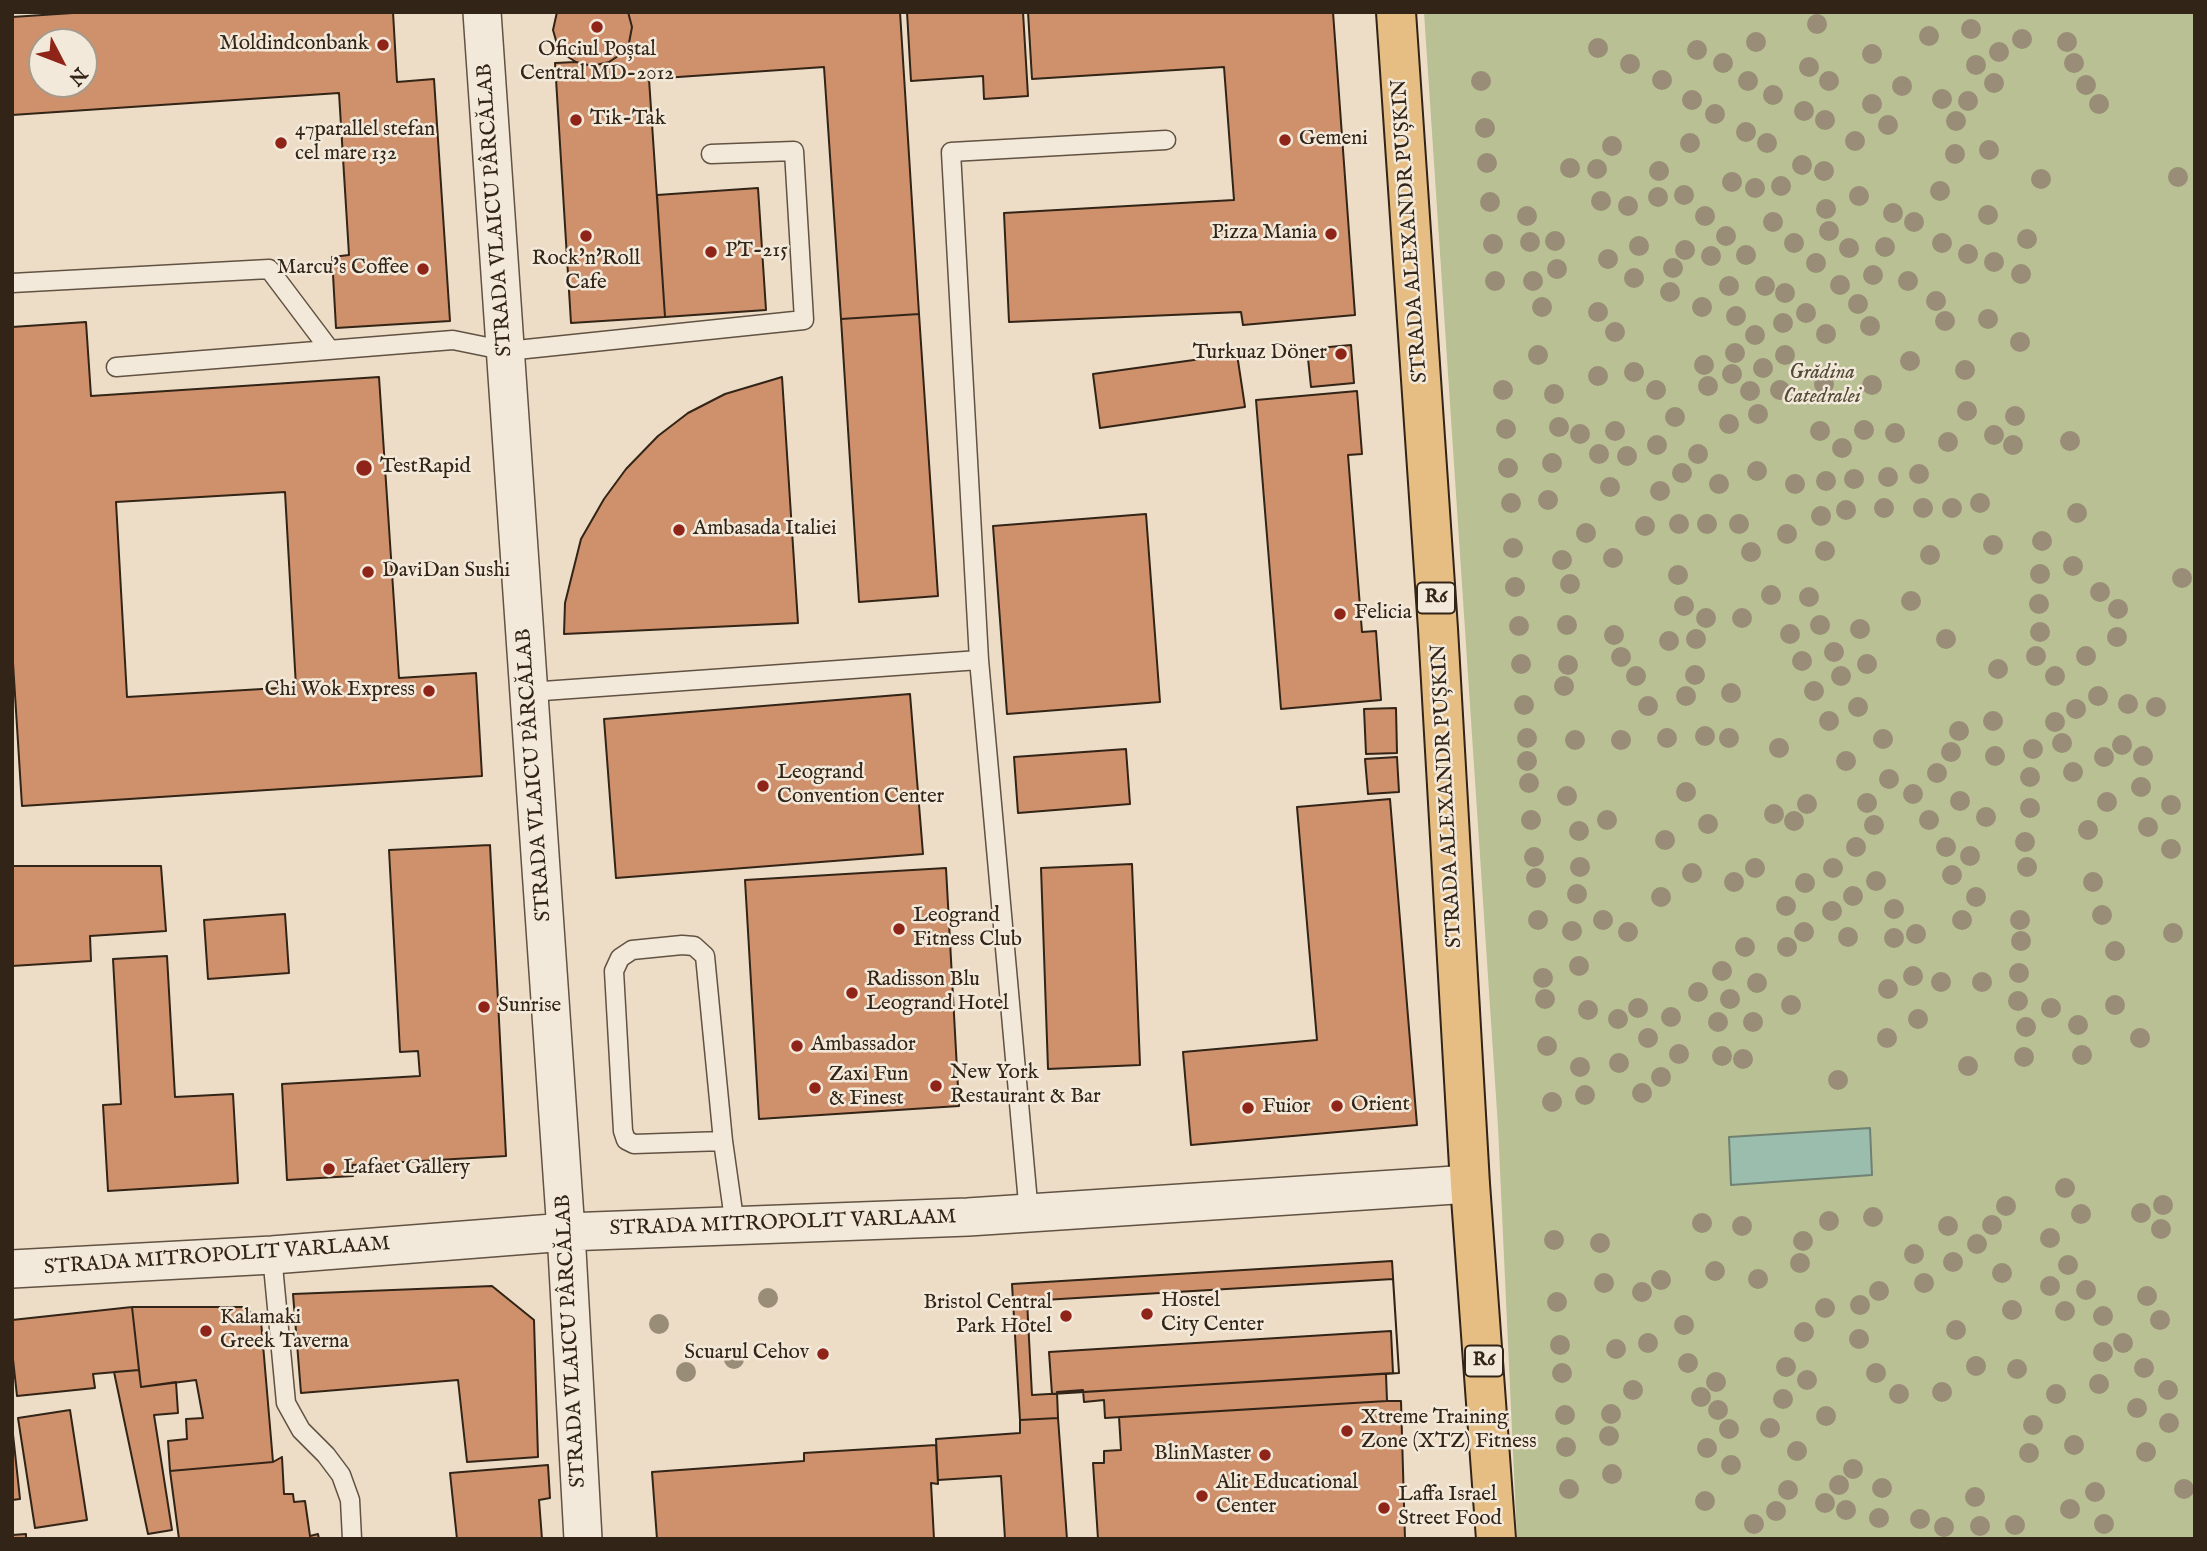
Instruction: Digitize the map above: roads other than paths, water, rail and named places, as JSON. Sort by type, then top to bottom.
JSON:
[{"type":"main road","name":"STRADA ALEXANDR PUȘKIN","points":[[1396,12],[1440,671],[1470,1184],[1496,1539]]},
{"type":"street","name":"STRADA VLAICU PÂRCĂLAB","points":[[482,12],[566,1232],[583,1539]]},
{"type":"street","name":"STRADA MITROPOLIT VARLAAM","points":[[12,1269],[272,1255],[566,1232],[1029,1214],[1470,1184]]},
{"type":"lane","points":[[1029,1214],[979,660],[951,152],[1166,140]]},
{"type":"lane","points":[[116,367],[453,340],[507,351],[804,320],[794,151],[711,154]]},
{"type":"lane","points":[[12,283],[269,269],[330,350]]},
{"type":"lane","points":[[529,692],[979,660]]},
{"type":"lane","points":[[723,1141],[634,1144],[626,1140],[623,1131],[614,971],[620,958],[632,950],[682,944],[694,946],[705,956],[723,1141],[735,1226]]},
{"type":"lane","points":[[272,1255],[286,1403],[301,1430],[341,1475],[349,1500],[352,1539]]},
{"type":"place","name":"Oficiul Poștal Central MD-2012","points":[[597,27]]},
{"type":"place","name":"Moldindconbank","points":[[383,45]]},
{"type":"place","name":"Tik-Tak","points":[[576,120]]},
{"type":"place","name":"Gemeni","points":[[1285,140]]},
{"type":"place","name":"47parallel stefan cel mare 132","points":[[281,143]]},
{"type":"place","name":"Pizza Mania","points":[[1331,234]]},
{"type":"place","name":"Rock'n'Roll Cafe","points":[[586,236]]},
{"type":"place","name":"PT-215","points":[[711,252]]},
{"type":"place","name":"Marcu's Coffee","points":[[423,269]]},
{"type":"place","name":"Turkuaz Döner","points":[[1341,354]]},
{"type":"place","name":"TestRapid","points":[[364,468]]},
{"type":"place","name":"Ambasada Italiei","points":[[679,530]]},
{"type":"place","name":"DaviDan Sushi","points":[[368,572]]},
{"type":"place","name":"Felicia","points":[[1340,614]]},
{"type":"place","name":"Chi Wok Express","points":[[429,691]]},
{"type":"place","name":"Leogrand Convention Center","points":[[763,786]]},
{"type":"place","name":"Leogrand Fitness Club","points":[[899,929]]},
{"type":"place","name":"Radisson Blu Leogrand Hotel","points":[[852,993]]},
{"type":"place","name":"Sunrise","points":[[484,1007]]},
{"type":"place","name":"Ambassador","points":[[797,1046]]},
{"type":"place","name":"New York Restaurant & Bar","points":[[936,1086]]},
{"type":"place","name":"Zaxi Fun & Finest","points":[[815,1088]]},
{"type":"place","name":"Orient","points":[[1337,1106]]},
{"type":"place","name":"Fuior","points":[[1248,1108]]},
{"type":"place","name":"Lafaet Gallery","points":[[329,1169]]},
{"type":"place","name":"Hostel City Center","points":[[1147,1314]]},
{"type":"place","name":"Bristol Central Park Hotel","points":[[1066,1316]]},
{"type":"place","name":"Kalamaki Greek Taverna","points":[[206,1331]]},
{"type":"place","name":"Scuarul Cehov","points":[[823,1354]]},
{"type":"place","name":"Xtreme Training Zone (XTZ) Fitness","points":[[1347,1431]]},
{"type":"place","name":"BlinMaster","points":[[1265,1455]]},
{"type":"place","name":"Alit Educational Center","points":[[1202,1496]]},
{"type":"place","name":"Laffa Israel Street Food","points":[[1384,1508]]},
{"type":"park label","name":"Grădina Catedralei","points":[[1822,386]]}]
